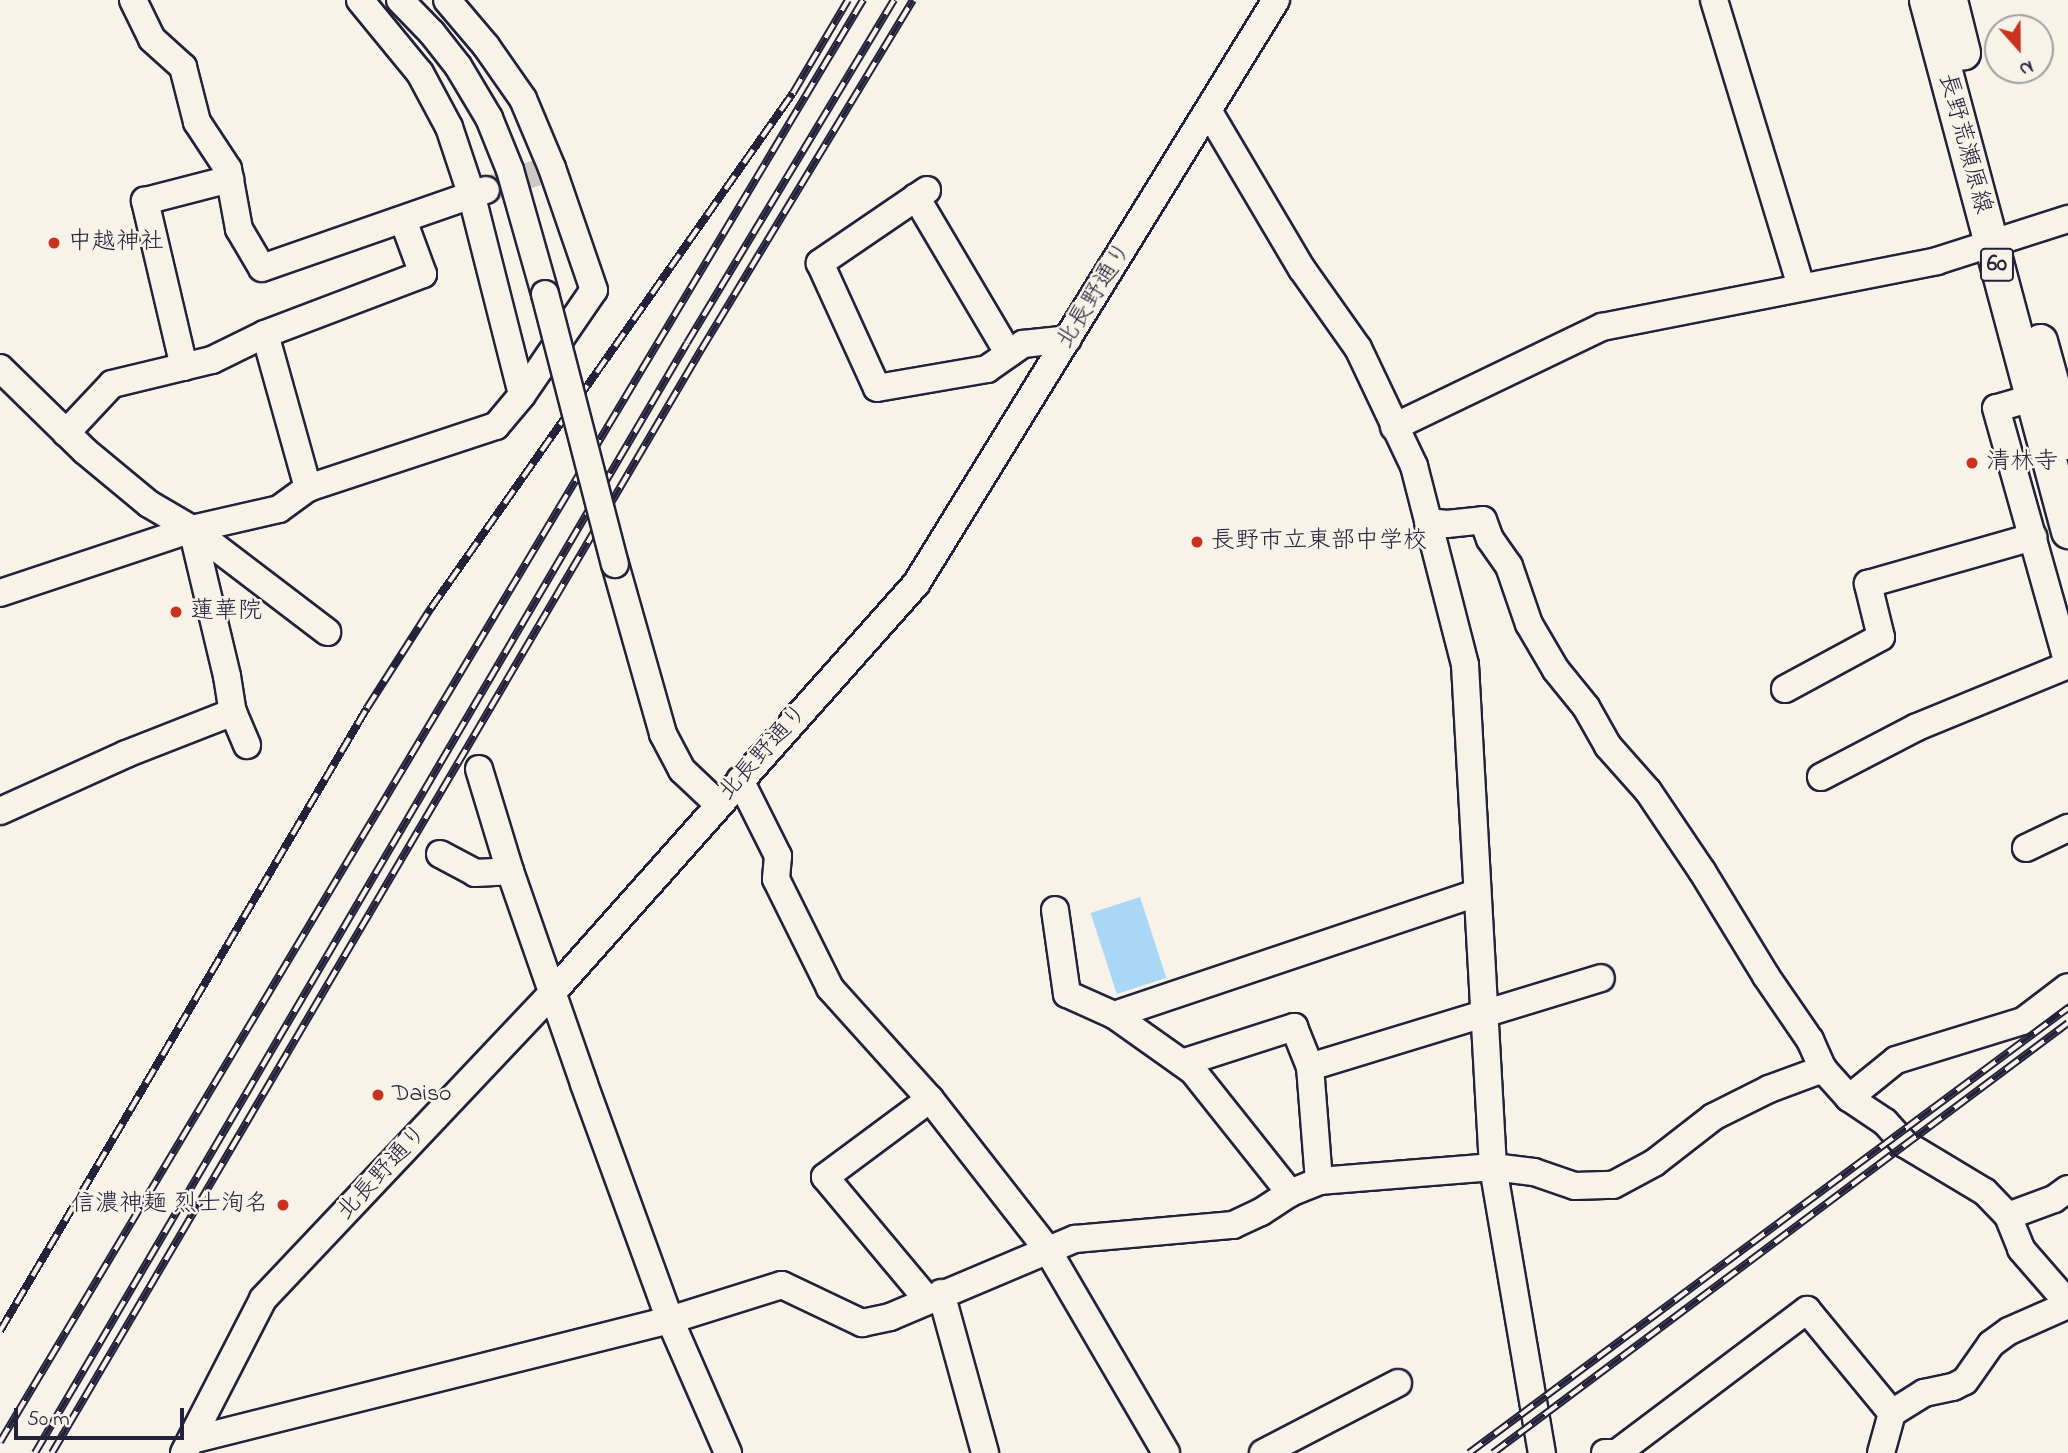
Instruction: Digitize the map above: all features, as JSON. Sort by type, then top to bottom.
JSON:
[{"type":"main road","name":"長野荒瀬原線","points":[[1926,0],[2068,442]]},
{"type":"main road","name":"長野荒瀬原線","points":[[1950,0],[2001,240]]},
{"type":"main road","name":"長野荒瀬原線","points":[[2051,390],[2068,531]]},
{"type":"street","points":[[133,0],[152,39],[183,67],[197,122],[228,169],[239,229],[262,268],[479,192]]},
{"type":"street","points":[[360,0],[420,73],[479,192],[522,395]]},
{"type":"street","points":[[400,0],[451,58],[489,118],[510,170],[663,734],[682,770],[719,804]]},
{"type":"street","points":[[0,593],[192,529],[279,509],[309,488],[496,426],[522,395],[594,289],[545,170],[523,99],[486,46],[447,0]]},
{"type":"street","name":"北長野通り","points":[[188,1446],[264,1299],[552,993],[916,584],[1276,0]]},
{"type":"street","points":[[1714,0],[1801,286]]},
{"type":"street","points":[[1209,112],[1301,268],[1358,348],[1413,466],[1465,665],[1493,1167],[1542,1453]]},
{"type":"street","points":[[184,367],[145,201],[230,179]]},
{"type":"street","points":[[1009,354],[922,194],[820,263],[877,388],[987,369],[1009,354],[1023,344],[1068,339]]},
{"type":"street","points":[[1394,427],[1602,327],[1801,286],[1890,272],[1937,261],[2068,219]]},
{"type":"street","points":[[66,433],[112,384],[212,359],[265,334],[423,274],[403,220]]},
{"type":"street","points":[[265,334],[309,488]]},
{"type":"street","points":[[0,368],[66,433],[149,504],[192,529],[327,632]]},
{"type":"street","points":[[1821,777],[1917,727],[2068,665],[1997,408],[2051,390]]},
{"type":"street","points":[[1428,522],[1447,524],[1483,520],[1490,539],[1509,566],[1529,624],[1556,670],[1586,707],[1608,746],[1648,791],[1702,871],[1766,976],[1810,1040],[1822,1069],[1849,1098],[1885,1122],[1895,1136],[1916,1153],[1955,1172],[1985,1192],[2008,1216],[2021,1250],[2068,1304],[2000,1338],[1991,1345],[1965,1381],[1953,1387],[1924,1393],[1892,1413],[1881,1453]]},
{"type":"street","points":[[192,529],[233,712],[247,744]]},
{"type":"street","points":[[1785,689],[1881,637],[1868,584],[2033,537]]},
{"type":"street","points":[[0,811],[126,754],[233,712]]},
{"type":"street","points":[[479,769],[510,871],[552,993],[670,1320],[727,1453]]},
{"type":"street","points":[[740,780],[778,856],[776,879],[830,988],[930,1099],[1047,1250],[1166,1453]]},
{"type":"street","points":[[2026,848],[2068,828]]},
{"type":"street","points":[[440,854],[475,873],[510,871]]},
{"type":"street","points":[[1114,1015],[1477,893]]},
{"type":"street","points":[[1055,910],[1067,994],[1114,1015],[1193,1071],[1290,1193]]},
{"type":"street","points":[[1310,1067],[1601,978]]},
{"type":"street","points":[[1849,1098],[1896,1060],[2024,1021],[2068,987]]},
{"type":"street","points":[[1182,1063],[1294,1027],[1310,1067],[1320,1181]]},
{"type":"street","points":[[188,1446],[670,1320],[782,1285],[862,1324],[890,1317],[934,1296],[1075,1239],[1233,1225],[1261,1212],[1290,1193],[1320,1181],[1493,1167],[1534,1172],[1575,1186],[1613,1185],[1654,1163],[1713,1117],[1769,1089],[1822,1069]]},
{"type":"street","points":[[930,1099],[825,1177],[934,1296],[985,1453]]},
{"type":"street","points":[[2008,1216],[2054,1199],[2068,1189]]},
{"type":"street","points":[[1605,1453],[1617,1453],[1807,1310],[1892,1413]]},
{"type":"street","points":[[1263,1453],[1398,1383]]},
{"type":"water","points":[[1140,897],[1166,978],[1117,994],[1091,913]]},
{"type":"tunnel","points":[[486,190],[539,172]]},
{"type":"railway","points":[[0,1331],[367,708],[431,608],[793,93],[848,0]]},
{"type":"railway","points":[[0,1442],[863,0]]},
{"type":"railway","points":[[35,1453],[687,343],[894,0]]},
{"type":"railway","points":[[52,1453],[701,350],[913,0]]},
{"type":"railway","points":[[1469,1453],[2068,1008]]},
{"type":"railway","points":[[1493,1453],[2068,1023]]},
{"type":"place","name":"中越神社","points":[[54,243]]},
{"type":"place","name":"清林寺","points":[[1972,463]]},
{"type":"place","name":"長野市立東部中学校","points":[[1197,542]]},
{"type":"place","name":"蓮華院","points":[[176,612]]},
{"type":"place","name":"Daiso","points":[[378,1095]]},
{"type":"place","name":"信濃神麺 烈士洵名","points":[[283,1205]]}]
